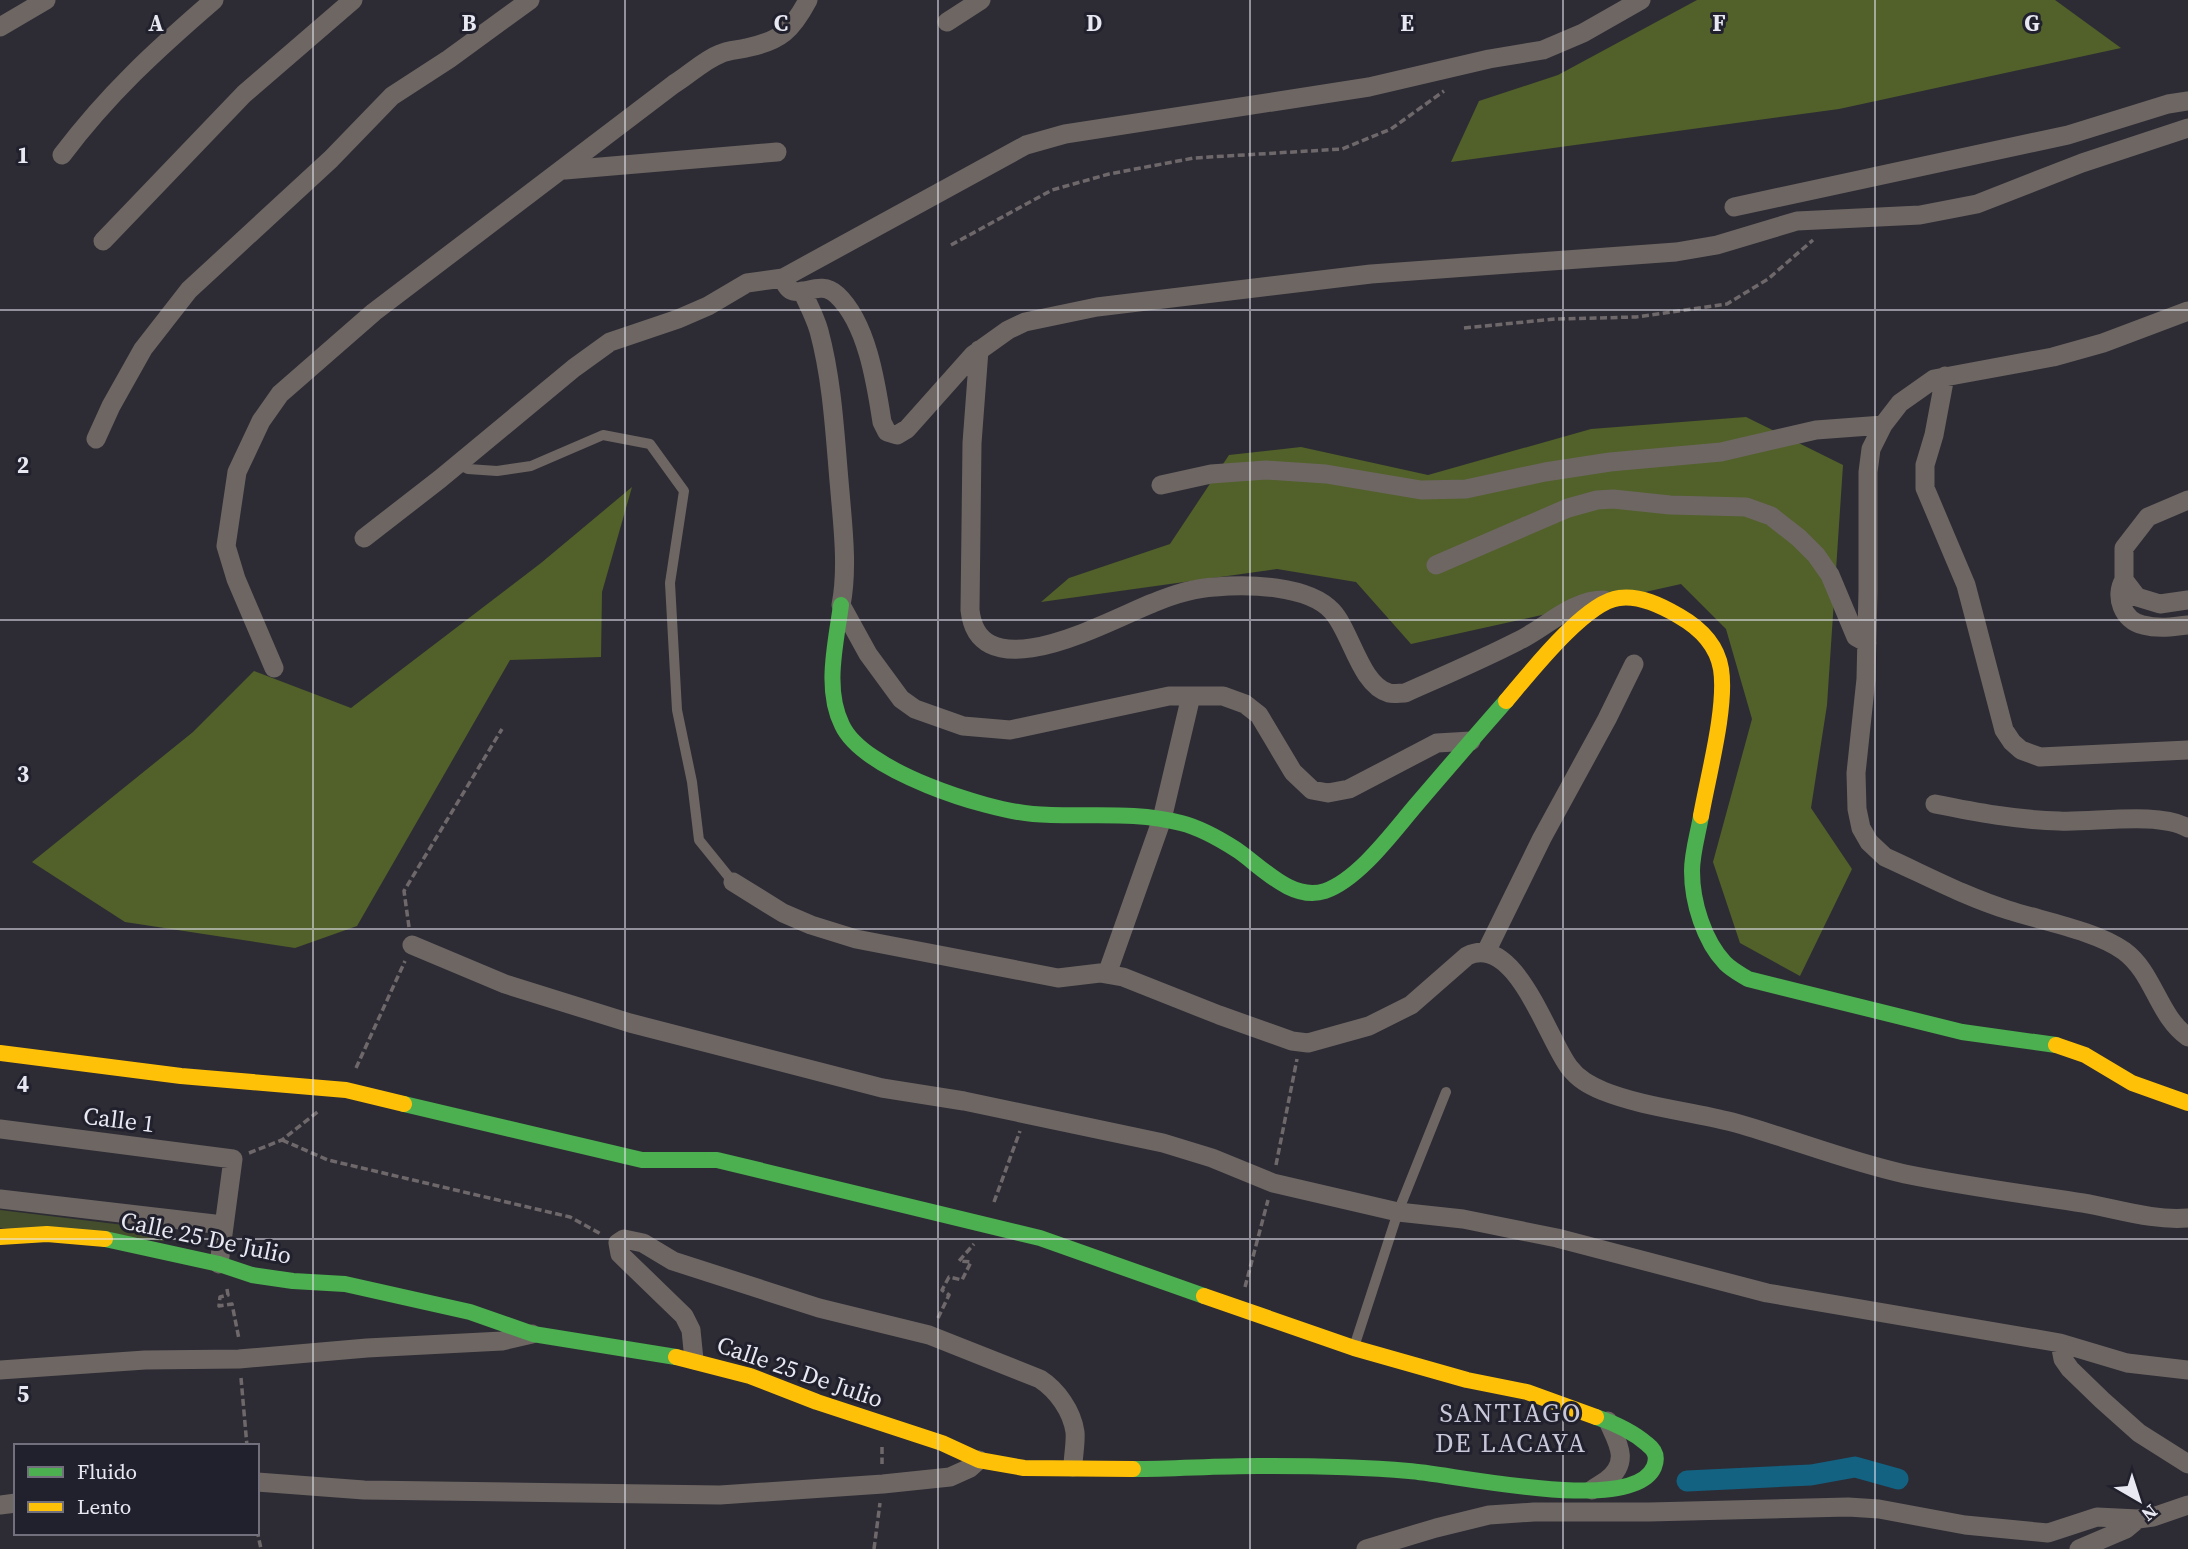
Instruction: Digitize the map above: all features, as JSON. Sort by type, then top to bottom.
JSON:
[{"type":"street","points":[[0,27],[46,0]]},
{"type":"street","points":[[62,155],[85,124],[134,70],[214,0]]},
{"type":"street","points":[[103,240],[244,93],[353,0]]},
{"type":"street","points":[[96,439],[111,405],[143,349],[190,290],[331,159],[392,96],[449,59],[530,0]]},
{"type":"street","points":[[274,668],[236,579],[226,546],[237,472],[261,421],[280,394],[332,347],[440,261],[714,56],[760,46],[788,30],[797,22],[808,0]]},
{"type":"street","points":[[947,22],[981,0]]},
{"type":"street","points":[[364,538],[610,342],[698,310],[751,282],[783,278],[1026,145],[1065,134],[1369,87],[1489,59],[1543,50],[1583,33],[1641,0]]},
{"type":"street","points":[[1734,207],[2068,135],[2168,104],[2188,101]]},
{"type":"street","points":[[783,278],[788,289],[798,293],[816,287],[827,288],[846,305],[866,347],[882,422],[887,432],[903,433],[979,350],[1025,322],[1097,307],[1371,274],[1676,252],[1717,244],[1797,221],[1920,215],[1977,204],[2082,163],[2188,128]]},
{"type":"street","points":[[564,170],[777,152]]},
{"type":"street","points":[[802,291],[818,328],[825,357],[842,523],[843,593],[834,666],[834,700],[848,737],[888,767],[929,787],[996,809],[1054,815],[1108,813],[1188,825],[1205,832],[1292,889],[1307,894],[1323,892],[1350,875],[1368,859],[1559,642],[1596,608],[1609,600]]},
{"type":"street","points":[[2188,311],[2053,357],[1934,379],[1900,403],[1883,425],[1871,449],[1868,472],[1866,679],[1856,773],[1857,809],[1861,828],[1869,842],[1885,857],[2005,909],[2086,934],[2123,950],[2143,972],[2169,1017],[2188,1037]]},
{"type":"street","points":[[979,350],[972,443],[970,610],[975,628],[992,645],[1021,650],[1049,645],[1183,593],[1212,587],[1251,585],[1313,598],[1332,611],[1370,677],[1389,693],[1405,693],[1519,641],[1578,605],[1593,600],[1623,597],[1653,603],[1697,628],[1716,649],[1720,660],[1722,692],[1692,870],[1695,893],[1705,928],[1715,950],[1726,965],[1748,979],[1908,1020],[2000,1039],[2036,1041],[2061,1046],[2085,1055],[2132,1083],[2188,1103]]},
{"type":"street","points":[[1945,376],[1934,435],[1925,465],[1925,488],[1966,585],[2000,718],[2012,742],[2030,755],[2040,757],[2188,751]]},
{"type":"street","points":[[1161,485],[1211,474],[1266,470],[1326,474],[1420,490],[1466,489],[1545,472],[1610,462],[1721,452],[1815,430],[1883,425]]},
{"type":"street","points":[[1436,565],[1568,508],[1597,500],[1622,499],[1670,505],[1746,507],[1771,516],[1816,555],[1830,575],[1854,633],[1859,640],[1867,643]]},
{"type":"street","points":[[2188,500],[2148,517],[2140,527],[2124,548],[2124,580],[2119,587],[2122,608],[2136,623],[2166,627],[2188,625]]},
{"type":"street","points":[[2124,580],[2137,597],[2161,604],[2188,600]]},
{"type":"street","points":[[841,605],[868,654],[901,699],[915,709],[942,721],[963,726],[1010,730],[1169,696],[1223,696],[1245,704],[1259,715],[1293,772],[1312,790],[1328,793],[1349,789],[1437,743],[1471,741]]},
{"type":"street","points":[[1486,952],[1542,838],[1608,719],[1634,664]]},
{"type":"street","points":[[1107,974],[1162,819],[1191,696]]},
{"type":"street","points":[[1934,804],[2060,822],[2169,821],[2188,828]]},
{"type":"street","points":[[733,882],[783,914],[856,939],[1058,978],[1084,974],[1123,977],[1219,1015],[1293,1041],[1308,1043],[1360,1029],[1393,1014],[1421,998],[1467,956],[1486,952],[1504,961],[1521,981],[1573,1073],[1581,1081],[1614,1095],[1732,1122],[1904,1173],[2157,1218],[2188,1218]]},
{"type":"street","points":[[412,946],[505,984],[631,1023],[882,1088],[964,1101],[1163,1143],[1212,1158],[1273,1183],[1398,1212],[1463,1219],[1557,1238],[1768,1293],[2060,1343],[2127,1363],[2188,1370]]},
{"type":"street","points":[[0,1053],[181,1076],[346,1090],[642,1160],[717,1160],[1040,1237],[1354,1348],[1467,1380],[1527,1392],[1608,1421],[1618,1440],[1620,1458],[1613,1474],[1591,1491]]},
{"type":"street","name":"Calle 1","points":[[0,1129],[233,1160]]},
{"type":"street","points":[[219,1264],[233,1160]]},
{"type":"street","points":[[0,1199],[223,1224]]},
{"type":"street","name":"Calle 25 De Julio","points":[[0,1237],[47,1234],[100,1238],[219,1264],[253,1275],[364,1288],[470,1312],[533,1334],[694,1360],[750,1376],[817,1402],[942,1443],[979,1460],[1024,1468],[1168,1469],[1242,1465],[1343,1467],[1412,1471],[1531,1488],[1608,1490],[1640,1481],[1650,1475],[1656,1463],[1656,1454],[1649,1445],[1608,1421]]},
{"type":"street","points":[[694,1360],[691,1331],[684,1315],[627,1264],[620,1254],[618,1243],[624,1239],[643,1243],[673,1261],[819,1308],[929,1335],[1040,1379],[1060,1398],[1075,1431],[1073,1467]]},
{"type":"street","points":[[0,1370],[502,1340],[533,1334]]},
{"type":"street","points":[[2060,1343],[2063,1359],[2070,1369],[2102,1400],[2139,1433],[2188,1464]]},
{"type":"street","points":[[259,1482],[364,1490],[720,1495],[883,1484],[950,1476],[970,1468],[979,1460]]},
{"type":"street","points":[[1531,1488],[1534,1512]]},
{"type":"street","points":[[1366,1549],[1489,1515],[1534,1512],[1848,1507],[1879,1509],[1965,1525],[2048,1533],[2097,1517],[2138,1519],[2188,1505]]},
{"type":"street","points":[[2079,1549],[2126,1529],[2138,1519]]},
{"type":"lane","points":[[458,464],[468,469],[497,471],[531,466],[603,435],[650,444],[684,491],[670,583],[677,710],[692,782],[699,840],[733,882]]},
{"type":"lane","points":[[1354,1348],[1398,1212],[1446,1092]]},
{"type":"path","points":[[951,245],[1052,190],[1109,174],[1194,158],[1342,149],[1391,129],[1446,90]]},
{"type":"path","points":[[1464,328],[1555,319],[1636,317],[1727,304],[1768,278],[1835,220]]},
{"type":"path","points":[[233,1160],[282,1140],[346,1090],[412,946],[404,891],[502,729]]},
{"type":"path","points":[[282,1140],[328,1160],[570,1217],[618,1243]]},
{"type":"path","points":[[226,1284],[228,1295],[220,1297],[219,1306],[232,1304],[239,1341],[233,1358],[247,1444]]},
{"type":"green space","points":[[1697,0],[2055,0],[2121,48],[1839,109],[1451,162],[1479,101],[1558,75]]},
{"type":"green space","points":[[1746,417],[1843,465],[1827,705],[1811,808],[1852,869],[1800,976],[1740,943],[1713,862],[1752,719],[1726,629],[1681,584],[1411,644],[1356,582],[1277,569],[1041,602],[1069,578],[1170,544],[1229,455],[1301,447],[1428,475],[1591,429]]},
{"type":"green space","points":[[632,487],[602,592],[601,657],[510,660],[357,926],[295,948],[125,922],[32,862],[193,732],[254,671],[351,708],[541,563]]},
{"type":"green space","points":[[0,1210],[165,1230],[164,1241],[0,1228]]},
{"type":"waterway","points":[[1687,1481],[1811,1475],[1855,1467],[1898,1479]]},
{"type":"traffic: fast","points":[[841,605],[832,681],[837,711],[842,725],[854,742],[874,758],[927,785],[1012,811],[1051,815],[1144,817],[1188,825],[1224,842],[1278,881],[1301,892],[1325,891],[1338,885],[1363,866],[1506,701]]},
{"type":"traffic: fast","points":[[1701,816],[1692,864],[1697,908],[1711,944],[1725,963],[1736,972],[1748,979],[1962,1032],[2056,1045]]},
{"type":"traffic: fast","points":[[404,1104],[642,1160],[717,1160],[1040,1238],[1204,1296]]},
{"type":"traffic: fast","points":[[105,1239],[219,1264],[252,1275],[345,1284],[470,1312],[533,1334],[676,1357]]},
{"type":"traffic: fast","points":[[1133,1469],[1254,1466],[1357,1468],[1409,1471],[1540,1489],[1579,1491],[1613,1489],[1639,1481],[1654,1467],[1654,1451],[1629,1431],[1596,1417]]},
{"type":"traffic: slow","points":[[1506,701],[1558,641],[1605,602],[1619,598],[1635,598],[1658,605],[1679,616],[1706,638],[1716,652],[1721,669],[1719,722],[1701,816]]},
{"type":"traffic: slow","points":[[2056,1045],[2085,1055],[2132,1083],[2188,1103]]},
{"type":"traffic: slow","points":[[0,1053],[181,1076],[346,1090],[404,1104]]},
{"type":"traffic: slow","points":[[0,1237],[47,1234],[105,1239]]},
{"type":"traffic: slow","points":[[1204,1296],[1354,1348],[1467,1380],[1527,1392],[1596,1417]]},
{"type":"traffic: slow","points":[[676,1357],[750,1376],[817,1402],[942,1443],[979,1460],[1024,1468],[1133,1469]]},
{"type":"district","name":"SANTIAGO DE LACAYA","points":[[1511,1428]]}]
